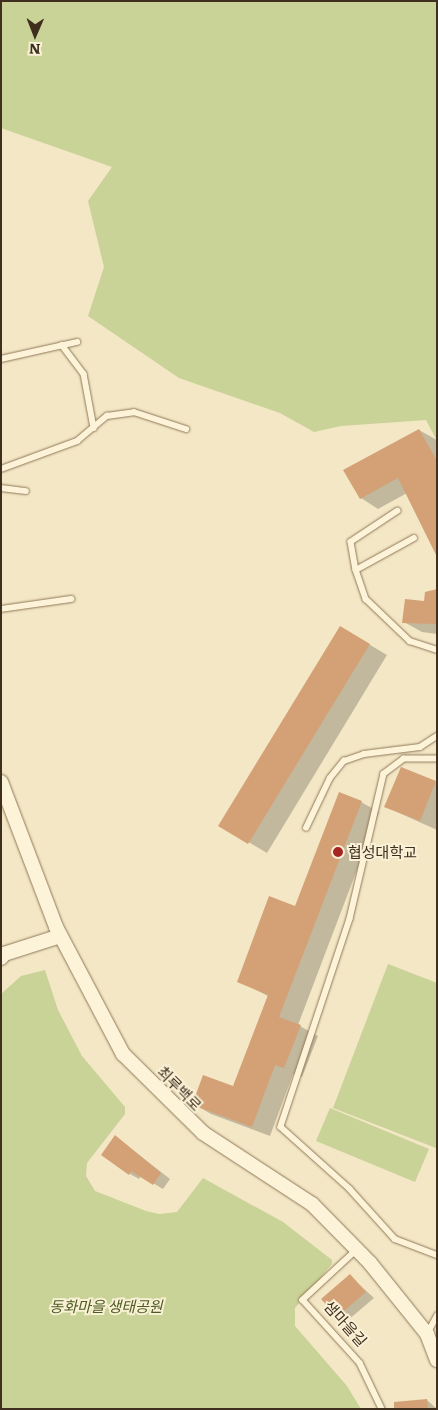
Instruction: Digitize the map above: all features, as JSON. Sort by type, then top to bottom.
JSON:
[{"type":"street","name":"최루백로","points":[[1,782],[60,936],[123,1054],[203,1133],[312,1204],[432,1332]]},
{"type":"street","points":[[1,958],[4,954],[60,936]]},
{"type":"street","points":[[432,1332],[437,1360]]},
{"type":"lane","points":[[1,359],[77,342]]},
{"type":"lane","points":[[62,346],[84,374],[94,428]]},
{"type":"lane","points":[[1,469],[77,441],[107,416],[134,412],[186,430]]},
{"type":"lane","points":[[1,488],[26,491]]},
{"type":"lane","points":[[398,511],[351,542],[356,570],[366,599],[410,641],[437,650]]},
{"type":"lane","points":[[356,570],[414,538]]},
{"type":"lane","points":[[1,608],[71,599]]},
{"type":"lane","points":[[306,828],[330,778],[344,761],[364,754],[420,746],[437,736]]},
{"type":"lane","points":[[437,759],[404,759],[384,774],[350,919],[282,1127],[350,1188],[394,1239],[437,1255]]},
{"type":"lane","name":"샘마을길","points":[[357,1250],[303,1300],[360,1363],[382,1409]]},
{"type":"lane","points":[[432,1332],[437,1316]]},
{"type":"green space","points":[[1,1],[437,1],[437,441],[426,420],[341,426],[314,432],[280,413],[179,378],[88,316],[104,267],[88,201],[112,167],[1,128]]},
{"type":"green space","points":[[388,964],[437,983],[436,1148],[333,1108]]},
{"type":"green space","name":"동화마을 생태공원","points":[[45,970],[58,1010],[82,1056],[125,1107],[125,1114],[87,1163],[86,1176],[95,1191],[146,1211],[159,1214],[177,1212],[203,1178],[283,1222],[332,1260],[332,1264],[295,1308],[295,1326],[347,1386],[361,1409],[1,1409],[1,994],[21,976]]},
{"type":"green space","points":[[330,1108],[429,1149],[415,1182],[316,1141]]},
{"type":"building","points":[[419,429],[437,461],[437,557],[398,478],[360,499],[343,470]]},
{"type":"building","points":[[437,589],[437,624],[402,623],[405,599],[424,601],[425,592]]},
{"type":"building","points":[[340,626],[370,644],[248,844],[218,826]]},
{"type":"building","points":[[401,767],[436,781],[420,821],[384,807]]},
{"type":"building","points":[[339,792],[362,801],[279,1017],[301,1025],[284,1068],[275,1065],[252,1127],[192,1105],[203,1075],[233,1086],[268,995],[237,982],[269,896],[295,906]]},
{"type":"building","points":[[115,1135],[161,1173],[153,1185],[131,1171],[129,1175],[101,1155]]},
{"type":"building","points":[[350,1274],[366,1292],[337,1317],[321,1299]]},
{"type":"building","points":[[427,1399],[428,1409],[394,1409],[394,1402]]},
{"type":"place","name":"협성대학교","points":[[338,852]]}]
